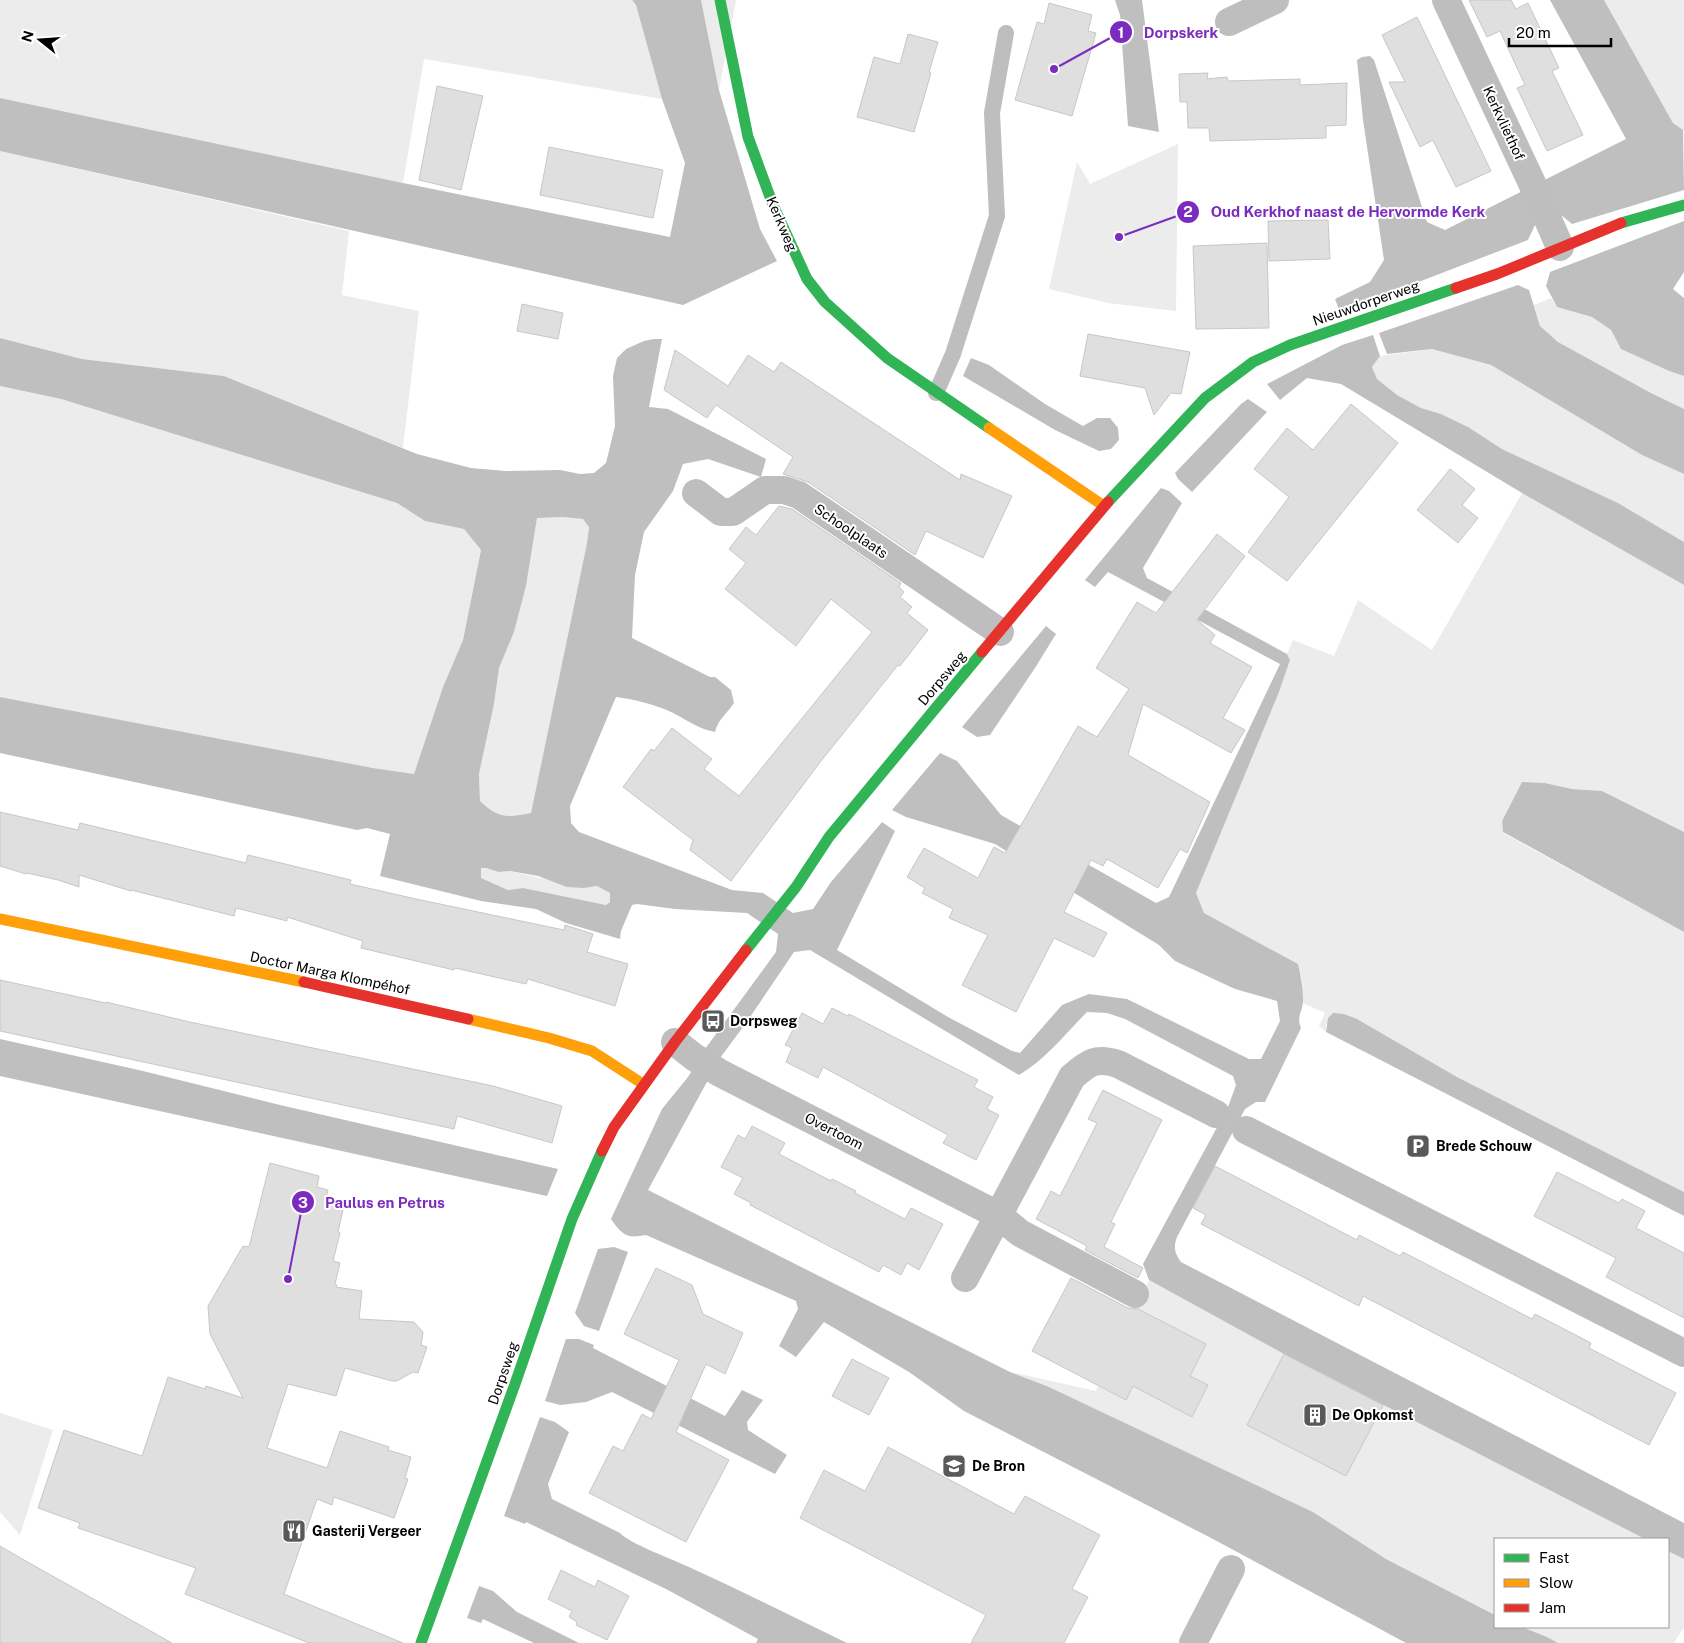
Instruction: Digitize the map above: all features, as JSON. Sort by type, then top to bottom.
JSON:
[{"type":"street","name":"Kerkweg","points":[[720,0],[748,137],[773,205],[807,279],[825,302],[887,358],[936,394],[1054,470],[1104,506]]},
{"type":"street","points":[[1229,22],[1275,0]]},
{"type":"street","name":"Kerkvliethof","points":[[1446,0],[1531,180],[1560,247]]},
{"type":"street","name":"Nieuwdorperweg","points":[[1104,506],[1205,398],[1253,362],[1290,345],[1496,274],[1620,223],[1684,205]]},
{"type":"street","name":"Schoolplaats","points":[[696,493],[721,512],[733,512],[765,490],[784,490],[799,495],[1000,632]]},
{"type":"street","name":"Dorpsweg","points":[[421,1643],[489,1460],[572,1219],[588,1180],[614,1127],[643,1084],[684,1049],[757,936],[796,887],[829,837],[1104,506]]},
{"type":"street","name":"Doctor Marga Klompéhof","points":[[0,919],[340,990],[549,1038],[592,1051],[643,1084]]},
{"type":"street","name":"Overtoom","points":[[684,1049],[720,1073],[998,1215],[1020,1233],[1135,1294]]},
{"type":"street","points":[[964,1278],[1072,1077],[1087,1063],[1104,1059],[1118,1064],[1216,1114]]},
{"type":"street","points":[[1246,1130],[1684,1353]]},
{"type":"street","points":[[1193,1643],[1231,1569]]},
{"type":"lane","points":[[936,394],[953,354],[997,216],[992,112],[1006,33]]},
{"type":"shaded area","points":[[0,0],[632,0],[636,5],[662,99],[424,59],[403,183],[0,98]]},
{"type":"shaded area","points":[[632,0],[701,0],[719,90],[760,229],[777,261],[683,305],[0,151],[0,98],[670,237],[685,163],[662,99],[636,5]]},
{"type":"shaded area","points":[[701,0],[736,0],[719,90]]},
{"type":"shaded area","points":[[1115,0],[1142,0],[1159,132],[1128,126],[1120,15]]},
{"type":"shaded area","points":[[1550,0],[1604,0],[1673,123],[1683,130],[1684,190],[1572,224],[1561,215],[1535,225],[1528,240],[1340,312],[1335,299],[1370,282],[1384,260],[1363,120],[1357,60],[1370,56],[1374,60],[1427,222],[1445,230],[1626,139]]},
{"type":"shaded area","points":[[1604,0],[1684,0],[1684,131],[1673,123]]},
{"type":"shaded area","points":[[1178,144],[1176,311],[1108,303],[1049,289],[1077,162],[1090,184]]},
{"type":"shaded area","points":[[0,151],[349,231],[342,295],[419,311],[403,448],[224,376],[82,359],[0,338]]},
{"type":"shaded area","points":[[1684,221],[1684,272],[1673,289],[1684,298],[1684,376],[1621,349],[1611,330],[1592,317],[1557,307],[1546,286],[1550,272]]},
{"type":"shaded area","points":[[1518,285],[1529,290],[1540,326],[1558,342],[1684,409],[1684,474],[1642,455],[1491,365],[1432,349],[1387,354],[1379,333]]},
{"type":"shaded area","points":[[1551,298],[1557,307],[1592,317],[1611,330],[1621,349],[1684,376],[1684,409],[1558,342],[1540,326],[1534,305]]},
{"type":"shaded area","points":[[1373,335],[1380,356],[1372,367],[1377,379],[1397,395],[1421,408],[1441,414],[1468,427],[1502,449],[1618,503],[1684,542],[1684,585],[1522,493],[1341,384],[1307,378],[1280,400],[1267,384],[1342,345]]},
{"type":"shaded area","points":[[0,338],[82,359],[224,376],[417,454],[471,468],[506,471],[560,470],[580,474],[594,473],[606,463],[615,426],[613,376],[617,358],[626,349],[644,341],[662,339],[649,407],[668,409],[766,459],[761,477],[708,459],[683,464],[673,491],[644,532],[635,575],[632,638],[710,677],[715,677],[731,690],[734,703],[720,720],[715,732],[697,726],[656,706],[616,697],[570,806],[571,823],[579,832],[732,890],[763,893],[793,913],[813,909],[831,882],[882,822],[895,831],[837,950],[948,1017],[1012,1051],[1020,1053],[1062,1005],[1089,994],[1127,999],[1249,1059],[1261,1059],[1280,1021],[1277,1001],[1235,989],[1175,961],[1159,945],[995,844],[906,817],[892,810],[940,753],[957,761],[1001,815],[1156,903],[1169,897],[1280,664],[1108,572],[1095,587],[1085,580],[1161,488],[1169,491],[1182,503],[1143,568],[1147,578],[1287,654],[1290,660],[1279,692],[1196,893],[1204,913],[1298,964],[1303,1000],[1299,1017],[1301,1028],[1265,1102],[1256,1102],[1245,1109],[1177,1237],[1175,1250],[1177,1256],[1181,1262],[1684,1523],[1684,1559],[1669,1552],[1669,1538],[1643,1538],[1284,1354],[1149,1280],[1143,1264],[1228,1107],[1236,1085],[1233,1076],[1125,1019],[1107,1013],[1087,1012],[1047,1054],[1019,1075],[810,950],[794,952],[720,1058],[648,1190],[1010,1372],[1049,1387],[1313,1512],[1386,1559],[1494,1614],[1494,1628],[1524,1628],[1558,1643],[1406,1643],[1213,1539],[964,1411],[909,1372],[824,1322],[796,1357],[779,1346],[798,1309],[796,1301],[646,1235],[629,1236],[618,1229],[611,1219],[662,1109],[688,1077],[705,1049],[776,952],[778,934],[747,913],[675,909],[637,904],[632,905],[621,931],[620,939],[566,923],[536,909],[481,901],[380,876],[390,834],[367,828],[357,830],[0,753],[0,697],[373,768],[414,774],[443,687],[463,640],[481,550],[464,529],[425,521],[397,503],[61,399],[0,386]],"holes":[[[563,517],[583,519],[589,527],[587,543],[531,813],[515,816],[497,814],[480,801],[479,774],[494,704],[499,668],[514,632],[526,586],[537,518]],[[481,868],[499,872],[510,871],[538,876],[567,887],[584,888],[597,886],[610,893],[610,902],[606,905],[523,888],[508,890],[481,878]]]},
{"type":"shaded area","points":[[1432,349],[1491,365],[1642,455],[1684,474],[1684,542],[1618,503],[1502,449],[1468,427],[1441,414],[1421,408],[1397,395],[1377,379],[1372,367],[1380,356]]},
{"type":"shaded area","points":[[971,358],[989,365],[1045,404],[1083,426],[1097,418],[1110,418],[1118,428],[1119,440],[1111,449],[1099,451],[1055,430],[963,376]]},
{"type":"shaded area","points":[[0,386],[61,399],[397,503],[425,521],[464,529],[481,550],[463,640],[443,687],[414,774],[373,768],[0,697]]},
{"type":"shaded area","points":[[1248,399],[1267,412],[1192,492],[1178,479],[1175,473]]},
{"type":"shaded area","points":[[1522,493],[1684,585],[1684,832],[1602,791],[1572,789],[1545,783],[1522,782],[1502,821],[1503,833],[1684,932],[1684,1192],[1457,1077],[1357,1019],[1326,1024],[1326,1032],[1319,1026],[1325,1013],[1303,1003],[1302,979],[1298,964],[1204,913],[1196,893],[1279,692],[1290,660],[1287,654],[1293,640],[1334,656],[1358,600],[1432,650]]},
{"type":"shaded area","points":[[563,517],[583,519],[589,527],[531,813],[515,816],[498,814],[480,801],[479,774],[494,704],[499,668],[514,632],[526,586],[537,518]]},
{"type":"shaded area","points":[[1046,626],[1056,634],[990,735],[977,737],[962,727]]},
{"type":"shaded area","points":[[1522,782],[1545,783],[1572,789],[1602,791],[1684,832],[1684,932],[1503,832],[1502,821]]},
{"type":"shaded area","points":[[481,868],[499,872],[510,871],[584,888],[597,886],[610,893],[610,902],[606,905],[523,888],[508,890],[481,878]]},
{"type":"shaded area","points":[[1333,1013],[1344,1014],[1357,1019],[1457,1077],[1684,1192],[1684,1216],[1326,1032],[1328,1018]]},
{"type":"shaded area","points":[[0,1039],[558,1169],[547,1196],[0,1076]]},
{"type":"shaded area","points":[[614,1247],[628,1252],[599,1331],[584,1326],[575,1313],[598,1249]]},
{"type":"shaded area","points":[[1149,1280],[1284,1354],[1643,1538],[1494,1538],[1494,1614],[1386,1559],[1313,1512],[1049,1387],[1010,1372],[1096,1391],[1098,1386],[1126,1400],[1133,1386],[1192,1417],[1208,1385],[1190,1376],[1206,1344],[1137,1308]]},
{"type":"shaded area","points":[[566,1339],[579,1339],[594,1345],[593,1348],[725,1416],[742,1390],[763,1400],[747,1422],[748,1430],[787,1455],[775,1474],[612,1392],[586,1402],[560,1405],[545,1401]]},
{"type":"shaded area","points":[[0,1413],[53,1430],[20,1535],[0,1512]]},
{"type":"shaded area","points":[[540,1417],[555,1422],[569,1432],[548,1484],[552,1499],[620,1533],[642,1547],[730,1586],[847,1643],[756,1643],[758,1639],[666,1589],[526,1522],[525,1524],[504,1516]]},
{"type":"shaded area","points":[[1669,1552],[1684,1559],[1684,1627],[1674,1643],[1558,1643],[1524,1628],[1669,1628]]},
{"type":"shaded area","points":[[479,1586],[493,1591],[517,1612],[579,1643],[534,1643],[483,1619],[481,1623],[467,1618]]},
{"type":"building","points":[[1469,0],[1511,0],[1516,9],[1528,3],[1559,68],[1552,71],[1583,135],[1547,151],[1517,88],[1525,85],[1500,31],[1487,37]]},
{"type":"building","points":[[1049,3],[1092,15],[1088,31],[1096,33],[1072,116],[1015,100],[1037,22],[1044,24]]},
{"type":"building","points":[[1417,17],[1491,171],[1456,187],[1433,140],[1420,147],[1389,82],[1405,82],[1382,35]]},
{"type":"building","points":[[908,34],[938,42],[914,132],[857,117],[874,57],[900,64]]},
{"type":"building","points":[[1208,73],[1207,79],[1227,77],[1228,81],[1300,79],[1300,85],[1347,83],[1346,125],[1326,126],[1326,138],[1210,141],[1209,128],[1188,128],[1187,102],[1180,102],[1179,74]]},
{"type":"building","points":[[437,86],[483,96],[461,190],[419,180]]},
{"type":"building","points":[[549,147],[663,170],[653,218],[540,195]]},
{"type":"building","points":[[1328,220],[1330,259],[1269,261],[1268,221]]},
{"type":"building","points":[[1267,243],[1269,328],[1196,329],[1193,246]]},
{"type":"building","points":[[522,304],[563,313],[558,339],[517,331]]},
{"type":"building","points":[[1088,334],[1190,352],[1181,394],[1171,393],[1154,415],[1145,388],[1080,376]]},
{"type":"building","points":[[675,350],[728,386],[748,355],[774,372],[781,362],[960,480],[961,474],[1012,496],[983,558],[926,531],[915,555],[808,482],[783,474],[793,457],[716,405],[707,418],[664,390]]},
{"type":"building","points":[[1351,404],[1398,443],[1287,581],[1248,552],[1289,497],[1254,469],[1287,428],[1313,450]]},
{"type":"building","points":[[1450,469],[1475,489],[1462,505],[1478,518],[1458,543],[1417,510]]},
{"type":"building","points":[[779,506],[792,509],[901,583],[899,587],[904,592],[900,597],[912,607],[907,613],[928,630],[821,761],[731,881],[690,850],[693,840],[623,787],[651,749],[654,751],[672,728],[712,759],[704,769],[739,796],[872,632],[831,599],[796,646],[725,589],[746,563],[729,549],[746,527],[756,535]]},
{"type":"building","points":[[1217,534],[1245,556],[1197,620],[1215,635],[1210,643],[1252,667],[1223,718],[1245,730],[1231,753],[1143,704],[1128,755],[1210,802],[1187,853],[1180,849],[1158,888],[1107,859],[1103,866],[1091,860],[1064,912],[1107,933],[1094,957],[1054,938],[1016,1012],[962,985],[988,935],[949,918],[953,909],[922,893],[925,888],[907,877],[924,848],[978,878],[994,847],[1005,853],[1078,726],[1097,737],[1129,689],[1096,668],[1137,602],[1156,613]]},
{"type":"building","points":[[0,812],[78,830],[80,823],[246,863],[248,855],[351,880],[350,884],[416,899],[564,930],[565,925],[593,934],[587,952],[628,964],[615,1006],[528,979],[526,984],[455,968],[454,970],[361,948],[363,941],[287,917],[287,921],[236,908],[234,916],[131,891],[79,875],[79,887],[0,866]]},
{"type":"building","points":[[0,980],[493,1086],[562,1106],[552,1143],[457,1116],[454,1129],[0,1031]]},
{"type":"building","points":[[832,1008],[848,1016],[849,1014],[978,1080],[974,1087],[993,1097],[987,1109],[999,1115],[976,1160],[943,1143],[948,1135],[823,1067],[818,1078],[786,1062],[792,1048],[785,1045],[802,1013],[823,1024]]},
{"type":"building","points":[[1103,1090],[1162,1120],[1111,1222],[1115,1224],[1104,1247],[1143,1268],[1138,1278],[1085,1250],[1087,1246],[1036,1219],[1051,1191],[1060,1196],[1097,1123],[1088,1119]]},
{"type":"building","points":[[752,1126],[785,1143],[779,1154],[831,1181],[832,1179],[856,1191],[855,1193],[905,1219],[911,1208],[943,1224],[919,1270],[907,1263],[901,1275],[883,1265],[879,1272],[750,1205],[751,1203],[734,1194],[743,1178],[721,1167],[738,1135],[745,1139]]},
{"type":"building","points":[[270,1163],[319,1176],[317,1187],[328,1190],[325,1201],[344,1205],[333,1261],[340,1263],[335,1284],[337,1285],[336,1287],[362,1291],[359,1319],[414,1322],[423,1332],[421,1345],[427,1347],[418,1373],[413,1372],[397,1381],[392,1381],[345,1368],[336,1396],[288,1384],[267,1448],[327,1468],[340,1431],[389,1447],[388,1450],[411,1457],[405,1478],[408,1479],[394,1518],[334,1497],[332,1505],[317,1499],[284,1594],[403,1643],[309,1643],[185,1594],[196,1568],[78,1528],[80,1523],[38,1508],[64,1430],[142,1456],[168,1377],[205,1389],[206,1386],[243,1398],[210,1334],[208,1306],[243,1246],[249,1247]]},
{"type":"building","points":[[1215,1166],[1357,1240],[1359,1235],[1400,1256],[1403,1252],[1532,1319],[1535,1314],[1591,1343],[1589,1348],[1676,1393],[1649,1445],[1363,1296],[1359,1306],[1201,1224],[1206,1215],[1193,1208]]},
{"type":"building","points":[[1557,1172],[1619,1203],[1622,1199],[1645,1211],[1636,1228],[1684,1253],[1684,1318],[1606,1277],[1616,1258],[1534,1216]]},
{"type":"building","points":[[656,1268],[692,1285],[703,1314],[743,1333],[725,1374],[706,1364],[676,1432],[729,1460],[686,1542],[589,1493],[613,1446],[623,1451],[642,1414],[651,1419],[679,1360],[624,1334]]},
{"type":"building","points":[[1071,1278],[1128,1308],[1138,1309],[1206,1344],[1190,1376],[1208,1385],[1192,1417],[1133,1386],[1126,1400],[1032,1351]]},
{"type":"building","name":"De Opkomst","points":[[1284,1354],[1383,1405],[1346,1476],[1247,1425]]},
{"type":"building","points":[[852,1359],[889,1378],[869,1415],[832,1396]]},
{"type":"building","points":[[888,1447],[1014,1514],[1025,1496],[1100,1535],[1072,1589],[1088,1597],[1064,1643],[971,1643],[986,1615],[800,1518],[824,1470],[865,1491]]},
{"type":"building","points":[[0,1546],[24,1560],[172,1643],[0,1643]]},
{"type":"building","points":[[561,1570],[595,1587],[598,1580],[629,1596],[607,1640],[576,1625],[577,1622],[569,1617],[572,1611],[548,1599]]},
{"type":"traffic: fast","points":[[720,0],[748,137],[773,205],[807,279],[825,302],[887,358],[989,428]]},
{"type":"traffic: fast","points":[[1621,223],[1684,205]]},
{"type":"traffic: fast","points":[[1108,502],[1205,398],[1253,362],[1290,345],[1456,288]]},
{"type":"traffic: fast","points":[[746,950],[796,887],[829,837],[982,652]]},
{"type":"traffic: fast","points":[[421,1643],[515,1384],[572,1219],[602,1151]]},
{"type":"traffic: slow","points":[[989,428],[1104,506]]},
{"type":"traffic: slow","points":[[0,919],[304,982]]},
{"type":"traffic: slow","points":[[468,1019],[549,1038],[592,1051],[643,1084]]},
{"type":"traffic: jam","points":[[1456,288],[1497,274],[1621,223]]},
{"type":"traffic: jam","points":[[982,652],[1108,502]]},
{"type":"traffic: jam","points":[[602,1151],[614,1127],[675,1042],[746,950]]},
{"type":"traffic: jam","points":[[304,982],[468,1019]]},
{"type":"place","name":"Dorpskerk","points":[[1054,69]]},
{"type":"place","name":"Oud Kerkhof naast de Hervormde Kerk","points":[[1119,237]]},
{"type":"place","name":"Dorpsweg","points":[[713,1021]]},
{"type":"place","name":"Brede Schouw","points":[[1418,1146]]},
{"type":"place","name":"Paulus en Petrus","points":[[288,1279]]},
{"type":"place","name":"De Opkomst","points":[[1315,1415]]},
{"type":"place","name":"De Bron","points":[[954,1466]]},
{"type":"place","name":"Gasterij Vergeer","points":[[294,1531]]}]
